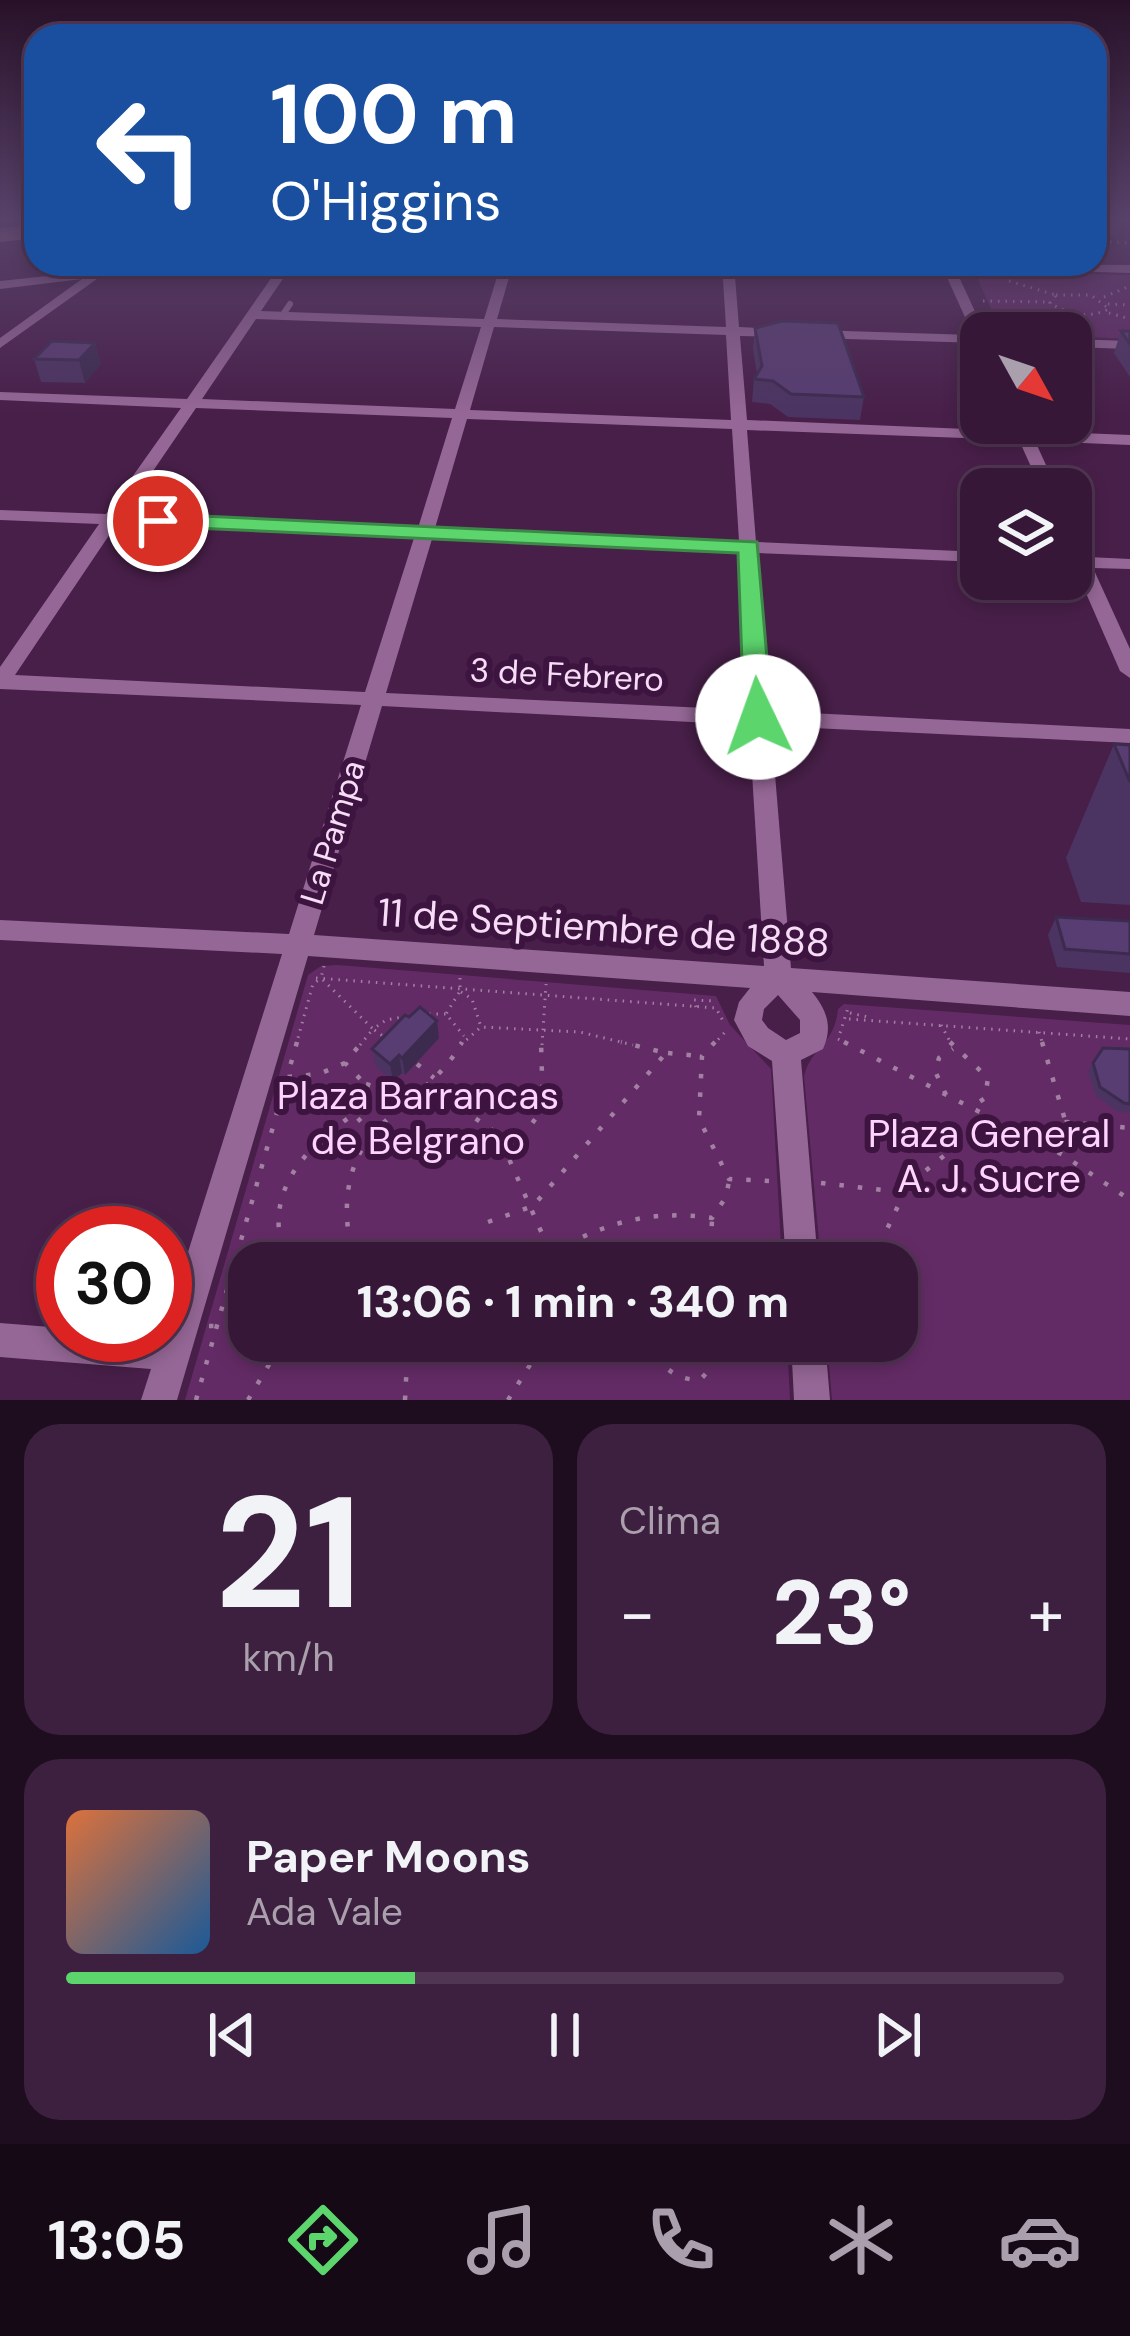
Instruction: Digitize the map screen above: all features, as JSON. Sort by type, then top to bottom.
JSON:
[{"type":"street","points":[[0,344],[85,283]]},
{"type":"street","points":[[0,682],[274,283]]},
{"type":"street","name":"La Pampa","points":[[192,1292],[288,977],[313,946],[373,697],[501,283]]},
{"type":"street","points":[[729,283],[778,979],[810,1007],[816,1019],[812,1040],[786,1054]]},
{"type":"street","points":[[956,283],[969,312]]},
{"type":"street","points":[[252,315],[286,310],[489,323],[960,338]]},
{"type":"street","points":[[1092,344],[1130,345]]},
{"type":"street","points":[[0,396],[960,428]]},
{"type":"street","points":[[1092,436],[1130,440]]},
{"type":"street","points":[[0,514],[960,556]]},
{"type":"street","points":[[1092,563],[1130,564]]},
{"type":"street","points":[[1092,594],[1130,671]]},
{"type":"street","name":"3 de Febrero","points":[[0,682],[1130,736]]},
{"type":"street","name":"11 de Septiembre de 1888","points":[[0,930],[313,946],[1130,1004]]},
{"type":"street","points":[[778,979],[749,1003],[747,1016],[755,1036],[786,1054]]},
{"type":"street","points":[[786,1054],[800,1242]]},
{"type":"street","points":[[0,1340],[36,1343]]},
{"type":"street","name":"La Pampa","points":[[159,1400],[171,1362]]},
{"type":"street","points":[[809,1362],[812,1400]]},
{"type":"path","points":[[1050,302],[1062,293],[1100,298],[1130,286]]},
{"type":"path","points":[[1100,298],[1108,304],[1130,305]]},
{"type":"path","points":[[982,301],[1050,302],[1068,312]]},
{"type":"path","points":[[1107,312],[1108,304]]},
{"type":"path","points":[[1056,312],[1061,310]]},
{"type":"path","points":[[1094,315],[1107,312],[1130,319]]},
{"type":"path","points":[[1094,315],[1101,321]]},
{"type":"path","points":[[313,946],[321,978],[395,1045]]},
{"type":"path","points":[[446,1014],[460,991],[460,974]]},
{"type":"path","points":[[288,977],[460,991],[546,992],[716,1008],[738,1039]]},
{"type":"path","points":[[196,1400],[313,984],[321,978]]},
{"type":"path","points":[[460,991],[472,999],[481,1028]]},
{"type":"path","points":[[510,1154],[541,1120],[547,1102],[541,1028],[546,992]]},
{"type":"path","points":[[696,1006],[694,1000],[714,1001]]},
{"type":"path","points":[[1130,1039],[868,1019],[867,1014],[848,1012],[837,1038],[1030,1138],[1130,1200]]},
{"type":"path","points":[[287,1077],[319,1074],[345,1064],[373,1029],[406,1016],[446,1014]]},
{"type":"path","points":[[446,1014],[465,1037]]},
{"type":"path","points":[[1047,1021],[1050,1033]]},
{"type":"path","points":[[941,1025],[954,1049],[988,1078],[985,1098],[970,1108]]},
{"type":"path","points":[[352,1242],[347,1185],[354,1154],[408,1097],[434,1079],[465,1037],[481,1028],[541,1028],[702,1056]]},
{"type":"path","points":[[711,1242],[712,1218],[726,1197],[729,1179],[699,1119],[702,1056],[724,1032]]},
{"type":"path","points":[[1040,1032],[1066,1122]]},
{"type":"path","points":[[947,1096],[935,1072],[939,1058],[954,1049]]},
{"type":"path","points":[[488,1222],[533,1206],[666,1053]]},
{"type":"path","points":[[345,1064],[364,1083],[408,1097]]},
{"type":"path","points":[[417,1064],[434,1079]]},
{"type":"path","points":[[280,1242],[280,1220],[292,1176],[308,1148],[354,1114],[364,1083]]},
{"type":"path","points":[[428,1085],[439,1097],[482,1117],[510,1154],[548,1242]]},
{"type":"path","points":[[354,1114],[372,1134]]},
{"type":"path","points":[[1030,1138],[1066,1122],[1130,1128]]},
{"type":"path","points":[[881,1242],[908,1185],[961,1142],[1003,1124]]},
{"type":"path","points":[[729,1179],[762,1181]]},
{"type":"path","points":[[827,1184],[883,1190],[908,1185]]},
{"type":"path","points":[[574,1242],[639,1213],[657,1210],[712,1218]]},
{"type":"path","points":[[248,1400],[271,1362]]},
{"type":"path","points":[[405,1400],[408,1362]]},
{"type":"path","points":[[508,1400],[534,1362]]},
{"type":"path","points":[[662,1362],[685,1382],[700,1380],[714,1362]]},
{"type":"green space","points":[[980,283],[1130,283],[1130,339],[1092,337],[1092,312],[993,312]]},
{"type":"green space","name":"Plaza Barrancas de Belgrano","points":[[321,966],[716,996],[730,1025],[771,1069],[781,1242],[231,1242],[308,975]]},
{"type":"green space","name":"Plaza General A. J. Sucre","points":[[844,1004],[1130,1025],[1130,1400],[832,1400],[829,1362],[918,1362],[918,1242],[819,1242],[804,1076],[833,1030]]},
{"type":"green space","name":"Plaza Barrancas de Belgrano","points":[[228,1251],[228,1362],[788,1362],[790,1400],[185,1400]]},
{"type":"building","points":[[782,321],[838,323],[864,397],[791,394],[773,381],[754,379],[762,366],[755,328]]},
{"type":"building","points":[[52,341],[95,343],[79,360],[34,359]]},
{"type":"building","points":[[1114,744],[1130,745],[1130,782]]},
{"type":"building","points":[[1056,917],[1130,921],[1130,954],[1065,949]]},
{"type":"building","points":[[420,1007],[437,1021],[402,1058],[399,1055],[390,1064],[372,1049],[405,1015],[409,1017]]},
{"type":"building","points":[[1103,1048],[1130,1049],[1130,1104],[1100,1087],[1093,1063]]},
{"type":"route","points":[[158,521],[749,547],[758,717]]}]
